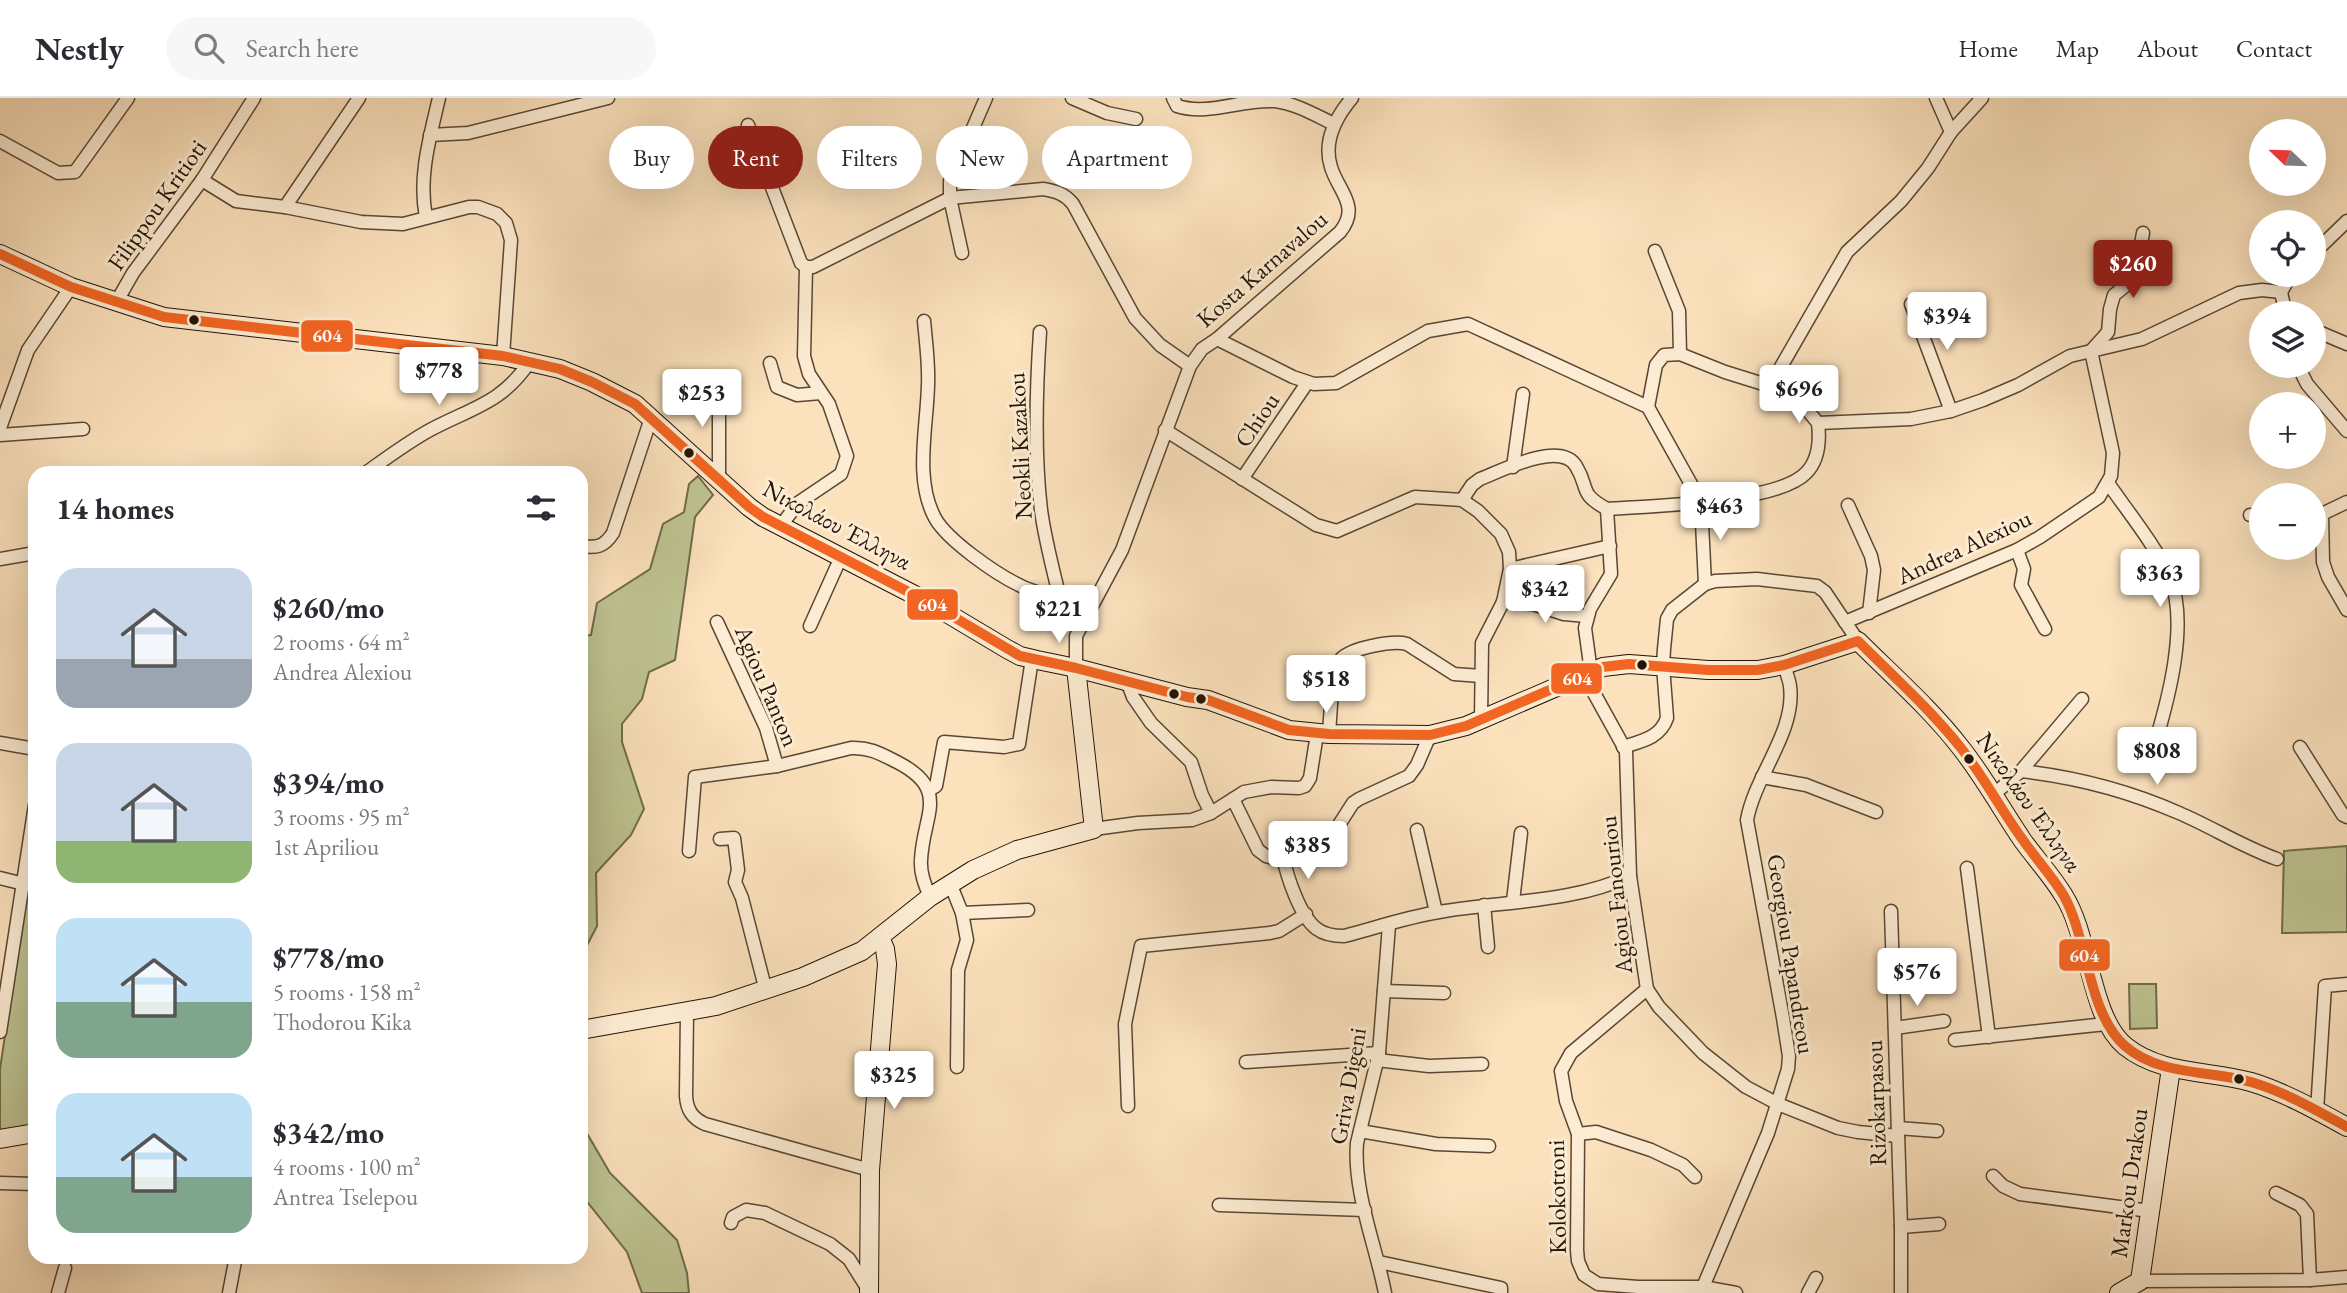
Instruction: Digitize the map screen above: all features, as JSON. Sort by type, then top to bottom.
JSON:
[{"type":"street","name":"Filippou Kritioti","points":[[117,301],[132,273],[202,180],[254,98]]},
{"type":"street","points":[[285,207],[359,98]]},
{"type":"street","points":[[430,135],[468,133],[608,98]]},
{"type":"street","points":[[962,253],[950,198],[950,181],[986,98]]},
{"type":"street","points":[[1072,98],[1107,113],[1136,119]]},
{"type":"street","points":[[1173,98],[1177,106],[1195,110],[1274,101],[1297,107],[1334,124]]},
{"type":"street","name":"Kosta Karnavalou","points":[[1076,668],[1076,636],[1114,568],[1127,538],[1190,366],[1202,349],[1217,339],[1346,224],[1348,203],[1332,172],[1328,154],[1334,124],[1352,98]]},
{"type":"street","points":[[1936,98],[1951,132]]},
{"type":"street","points":[[1770,386],[1847,252],[1901,201],[1928,169],[1951,132],[1982,98]]},
{"type":"street","points":[[0,141],[58,173],[75,172],[121,101]]},
{"type":"street","points":[[426,217],[422,191],[437,101]]},
{"type":"street","points":[[748,125],[801,263],[806,267],[813,267],[950,198],[1043,189],[1063,194],[1073,204],[1135,318],[1160,345],[1190,366]]},
{"type":"street","points":[[202,180],[236,201],[285,207],[361,222],[403,224],[469,208],[497,214],[506,223],[510,240],[503,356]]},
{"type":"street","points":[[2326,241],[2347,221]]},
{"type":"street","points":[[2091,351],[2108,332],[2114,295],[2135,278],[2143,233]]},
{"type":"street","points":[[1655,251],[1679,311],[1680,354]]},
{"type":"street","name":"Νικολάου Έλληνα","points":[[0,254],[71,287],[164,317],[503,356],[530,360],[560,369],[635,404],[749,507],[780,527],[930,603],[1007,649],[1032,659],[1208,700],[1283,729],[1323,734],[1430,734],[1482,720],[1588,673],[1616,664],[1758,670],[1784,665],[1858,641],[1947,730],[1975,766],[2024,843],[2063,893],[2071,908],[2106,1024],[2113,1035],[2132,1051],[2171,1068],[2251,1083],[2347,1126]]},
{"type":"street","points":[[780,527],[798,503],[841,474],[847,456],[829,404],[809,374],[804,356],[806,267]]},
{"type":"street","points":[[0,428],[28,350],[71,287]]},
{"type":"street","points":[[2283,301],[2281,292],[2284,287]]},
{"type":"street","points":[[1818,423],[1911,419],[1951,411],[2018,385],[2070,356],[2142,339],[2239,293],[2262,290],[2281,292]]},
{"type":"street","points":[[1911,304],[1951,411]]},
{"type":"street","points":[[924,321],[928,359],[924,468],[926,491],[936,519],[959,543],[999,573],[1029,590],[1089,611]]},
{"type":"street","points":[[1217,339],[1307,383],[1336,383],[1428,331],[1468,324],[1647,407],[1701,502],[1705,584]]},
{"type":"street","name":"Neokli Kazakou","points":[[1040,332],[1036,405],[1038,474],[1044,522],[1060,599]]},
{"type":"street","points":[[2326,335],[2347,344]]},
{"type":"street","points":[[2091,351],[2113,453],[2113,467],[2108,483],[2160,559],[2176,595],[2174,668],[2169,700],[2154,747]]},
{"type":"street","points":[[1462,500],[1475,481],[1546,455],[1571,460],[1586,492],[1607,509],[1701,502],[1751,495],[1803,477],[1817,454],[1818,423],[1792,398],[1770,386],[1680,354],[1664,355],[1656,365],[1647,407]]},
{"type":"street","points":[[376,466],[424,434],[499,396],[516,380],[530,360]]},
{"type":"street","points":[[770,363],[778,387],[797,395],[821,393]]},
{"type":"street","points":[[719,378],[719,480]]},
{"type":"street","points":[[2304,378],[2347,431]]},
{"type":"street","name":"Chiou","points":[[1242,479],[1307,383]]},
{"type":"street","points":[[1513,467],[1523,394]]},
{"type":"street","points":[[588,547],[602,546],[613,533],[651,418]]},
{"type":"street","points":[[0,435],[83,429]]},
{"type":"street","points":[[1165,430],[1316,525],[1337,531],[1415,497],[1462,500],[1478,511],[1502,534],[1509,552],[1510,569],[1503,602],[1482,643],[1482,720]]},
{"type":"street","name":"Andrea Alexiou","points":[[1845,622],[2017,550],[2099,497],[2108,483]]},
{"type":"street","points":[[2326,511],[2347,502]]},
{"type":"street","points":[[1848,505],[1871,556],[1874,570],[1869,613]]},
{"type":"street","points":[[1588,673],[1587,616],[1611,574],[1607,509]]},
{"type":"street","points":[[1510,569],[1610,546]]},
{"type":"street","points":[[2017,550],[2024,569],[2021,585],[2045,629]]},
{"type":"street","points":[[0,559],[28,554]]},
{"type":"street","points":[[810,626],[841,557]]},
{"type":"street","points":[[2323,560],[2328,576],[2347,610]]},
{"type":"street","points":[[1623,747],[1651,738],[1664,726],[1667,718],[1663,666],[1669,614],[1705,584],[1757,579],[1817,586],[1825,592],[1858,641]]},
{"type":"street","points":[[1503,602],[1533,604],[1564,614],[1587,616]]},
{"type":"street","name":"Agiou Panton","points":[[717,622],[766,728],[777,766]]},
{"type":"street","points":[[588,1029],[716,1006],[766,991],[841,961],[862,951],[950,883],[1017,850],[1094,829],[1138,822],[1192,820],[1211,813],[1244,792],[1258,788],[1305,786],[1310,778],[1323,734],[1333,674],[1346,655],[1399,642],[1416,649],[1454,674],[1481,676]]},
{"type":"street","points":[[929,790],[936,786],[944,742],[1004,747],[1019,744],[1032,659]]},
{"type":"street","name":"Georgiou Papandreou","points":[[1703,1287],[1768,1133],[1788,1069],[1789,1056],[1747,820],[1753,794],[1786,725],[1790,685],[1784,665]]},
{"type":"street","points":[[1076,668],[1094,829]]},
{"type":"street","name":"Agiou Fanouriou","points":[[1588,673],[1627,761],[1630,876],[1647,989],[1659,1007],[1703,1053],[1746,1087],[1778,1104],[1838,1128],[1858,1132],[1937,1130]]},
{"type":"street","points":[[1127,681],[1133,697],[1151,723],[1191,762],[1211,813]]},
{"type":"street","points":[[1993,795],[2021,771],[2082,699]]},
{"type":"street","points":[[1233,799],[1258,850],[1266,856],[1283,857],[1335,831],[1353,803],[1359,799],[1409,776],[1417,765],[1430,734]]},
{"type":"street","points":[[0,743],[28,748]]},
{"type":"street","points":[[689,851],[695,777],[777,766],[861,747],[871,749],[910,769],[921,778],[929,790],[928,818],[920,862],[930,897]]},
{"type":"street","points":[[2300,747],[2343,815],[2347,817]]},
{"type":"street","points":[[2021,771],[2128,794],[2176,811],[2248,848],[2277,859]]},
{"type":"street","points":[[1762,777],[1806,785],[1875,812]]},
{"type":"street","points":[[1417,830],[1436,912]]},
{"type":"street","points":[[1513,901],[1521,833]]},
{"type":"street","points":[[720,839],[734,838],[738,870],[735,882],[743,898],[766,991]]},
{"type":"street","points":[[0,1032],[28,855]]},
{"type":"street","points":[[1283,857],[1287,876],[1306,914],[1317,930],[1335,936],[1436,912],[1576,893],[1616,883],[1630,876]]},
{"type":"street","points":[[1967,868],[1989,1037]]},
{"type":"street","points":[[0,878],[24,884]]},
{"type":"street","points":[[950,883],[962,913],[967,940],[958,970],[957,1067]]},
{"type":"street","points":[[1484,905],[1488,947]]},
{"type":"street","points":[[962,913],[1028,910]]},
{"type":"street","name":"Rizokarpasou","points":[[1891,911],[1901,1293]]},
{"type":"street","points":[[1128,1106],[1125,1024],[1141,946],[1270,933],[1279,931],[1306,914]]},
{"type":"street","name":"Griva Digeni","points":[[1385,1293],[1365,1210],[1356,1156],[1378,1057],[1389,925]]},
{"type":"street","points":[[871,1292],[870,1170],[887,974],[887,956],[880,938]]},
{"type":"street","points":[[2317,1111],[2325,986],[2347,984]]},
{"type":"street","name":"Kolokotroni","points":[[1647,989],[1571,1053],[1561,1071],[1562,1085],[1578,1134],[1578,1261],[1589,1280],[1606,1286],[1703,1287]]},
{"type":"street","points":[[1384,991],[1444,993]]},
{"type":"street","points":[[687,1012],[686,1096],[687,1107],[696,1120],[870,1170]]},
{"type":"street","points":[[1895,1028],[1944,1021]]},
{"type":"street","points":[[1955,1040],[2106,1024]]},
{"type":"street","points":[[1246,1062],[1378,1057],[1429,1066],[1482,1064]]},
{"type":"street","name":"Markou Drakou","points":[[2119,1293],[2140,1280],[2171,1068]]},
{"type":"street","points":[[1360,1131],[1436,1144],[1489,1146]]},
{"type":"street","points":[[1578,1134],[1596,1132],[1650,1150],[1683,1165],[1695,1177]]},
{"type":"street","points":[[0,1139],[28,1134]]},
{"type":"street","points":[[1993,1176],[2003,1186],[2020,1194],[2150,1211]]},
{"type":"street","points":[[0,1183],[28,1184]]},
{"type":"street","points":[[2276,1194],[2300,1205],[2307,1214],[2310,1280]]},
{"type":"street","points":[[1219,1205],[1365,1210]]},
{"type":"street","points":[[731,1223],[733,1217],[746,1210],[765,1213],[830,1244],[849,1259],[871,1292]]},
{"type":"street","points":[[1901,1227],[1939,1224]]},
{"type":"street","points":[[1379,1262],[1501,1288],[1501,1293]]},
{"type":"street","points":[[229,1293],[234,1264]]},
{"type":"street","points":[[58,1293],[65,1268]]},
{"type":"street","points":[[2140,1280],[2310,1280],[2347,1277]]},
{"type":"street","points":[[1808,1293],[1816,1278]]},
{"type":"street","points":[[1703,1287],[1736,1293]]},
{"type":"green space","points":[[698,476],[713,495],[695,517],[675,660],[649,672],[642,699],[622,724],[622,742],[644,809],[631,835],[596,873],[597,926],[588,943],[588,635],[591,635],[597,603],[650,569],[663,524],[684,512],[689,484]]},
{"type":"green space","points":[[2347,846],[2347,932],[2282,933],[2284,851]]},
{"type":"green space","points":[[28,880],[28,1129],[0,1131],[0,1069]]},
{"type":"green space","points":[[2129,984],[2156,984],[2157,1028],[2130,1029]]},
{"type":"green space","points":[[588,1135],[610,1173],[677,1240],[687,1273],[689,1293],[642,1293],[627,1252],[588,1203]]},
{"type":"transit line","name":"604","points":[[0,254],[71,287],[164,317],[503,356],[560,369],[635,404],[763,517],[930,603],[1020,656],[1208,700],[1289,730],[1329,734],[1430,735],[1466,726],[1603,667],[1629,664],[1708,670],[1758,670],[1784,665],[1858,641],[1924,706],[1961,748],[2064,896],[2072,913],[2103,1015],[2125,1046],[2153,1063],[2264,1086],[2347,1127]]}]
